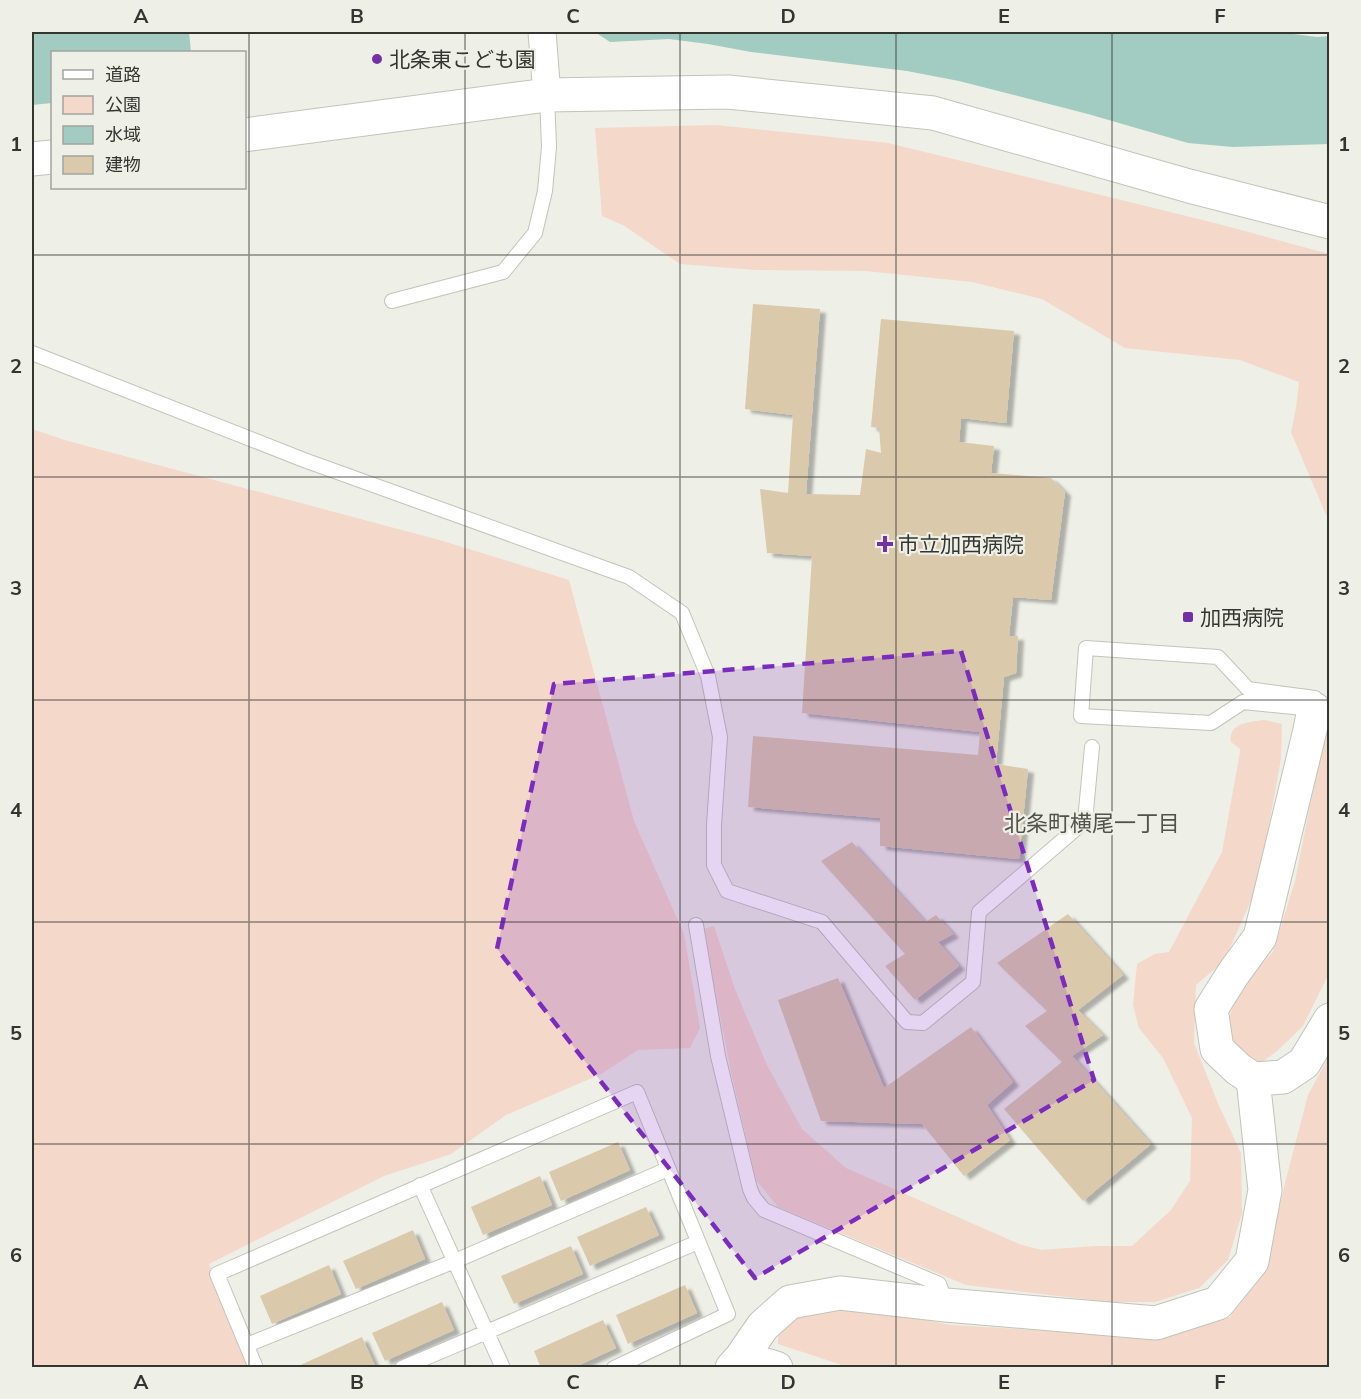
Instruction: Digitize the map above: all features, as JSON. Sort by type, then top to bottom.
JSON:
[{"type":"street","points":[[542,32],[547,95]]},
{"type":"street","points":[[246,135],[547,95],[728,92],[933,113],[1189,186],[1329,222]]},
{"type":"street","points":[[32,159],[51,157]]},
{"type":"street","points":[[1314,709],[1260,937],[1211,1009],[1217,1049],[1238,1069],[1253,1079],[1283,1077],[1304,1063],[1329,1020]]},
{"type":"street","points":[[776,1368],[739,1364],[763,1326],[790,1302],[840,1293],[946,1305],[1156,1323],[1218,1303],[1252,1261],[1265,1190],[1253,1079]]},
{"type":"lane","points":[[392,301],[503,272],[535,233],[545,191],[549,147],[547,95]]},
{"type":"lane","points":[[32,353],[304,460],[628,577],[682,613],[708,676],[720,737],[714,825],[714,864],[727,891],[822,922],[907,1022],[923,1023],[973,982],[979,912],[1084,820],[1092,747]]},
{"type":"lane","points":[[1086,648],[1218,657],[1248,688],[1315,698],[1314,709],[1243,702],[1211,723],[1081,716],[1086,648]]},
{"type":"lane","points":[[696,926],[718,1056],[754,1198],[764,1210],[939,1284],[946,1305]]},
{"type":"lane","points":[[256,1368],[217,1274],[637,1092],[728,1314],[614,1368]]},
{"type":"lane","points":[[247,1346],[455,1261],[668,1169]]},
{"type":"lane","points":[[420,1185],[489,1332],[503,1368]]},
{"type":"lane","points":[[402,1368],[698,1242]]},
{"type":"highlighted area","points":[[961,651],[1094,1080],[755,1278],[497,949],[554,684]]},
{"type":"green space","points":[[716,125],[888,143],[1215,223],[1329,254],[1329,522],[1291,432],[1299,382],[1240,360],[1125,348],[1042,299],[972,282],[866,271],[756,270],[680,264],[623,225],[602,216],[595,128]]},
{"type":"green space","points":[[32,429],[68,441],[443,541],[569,580],[634,821],[684,934],[700,1028],[690,1048],[638,1050],[601,1074],[506,1115],[451,1154],[384,1176],[209,1264],[252,1367],[32,1368]]},
{"type":"green space","points":[[1329,692],[1329,973],[1303,1026],[1262,1062],[1250,1061],[1236,1052],[1230,1033],[1230,1015],[1238,990],[1273,952],[1295,881],[1323,741]]},
{"type":"green space","points":[[1264,720],[1282,724],[1281,759],[1258,885],[1224,961],[1196,985],[1194,1043],[1241,1153],[1242,1213],[1228,1260],[1199,1288],[1155,1302],[1109,1302],[966,1285],[778,1207],[756,1180],[731,1072],[703,929],[714,926],[735,989],[767,1065],[802,1129],[846,1168],[1019,1244],[1041,1250],[1132,1246],[1171,1210],[1190,1181],[1192,1118],[1163,1058],[1139,1028],[1133,1005],[1137,964],[1155,954],[1169,952],[1222,852],[1240,752],[1240,749],[1231,742],[1231,736],[1236,727]]},
{"type":"green space","points":[[1329,1056],[1329,1367],[851,1368],[778,1344],[778,1334],[784,1319],[845,1305],[951,1325],[1165,1338],[1230,1317],[1266,1268],[1308,1095]]},
{"type":"water","points":[[32,32],[189,32],[191,51],[51,51],[51,103],[32,105]]},
{"type":"water","points":[[595,32],[1278,32],[1317,37],[1329,36],[1329,144],[1233,147],[1188,143],[1088,114],[959,81],[907,71],[751,52],[669,39],[610,42]]},
{"type":"building","points":[[753,304],[820,309],[806,494],[860,495],[866,449],[881,453],[879,428],[871,427],[881,319],[1014,331],[1006,423],[961,418],[959,442],[994,446],[991,473],[1051,478],[1065,492],[1051,600],[1013,597],[1009,636],[1018,636],[1016,673],[1004,677],[996,764],[1028,769],[1019,859],[880,846],[880,818],[748,807],[753,736],[978,755],[980,732],[802,713],[812,556],[767,553],[760,489],[788,493],[793,415],[745,409]]},
{"type":"building","points":[[852,842],[925,922],[936,915],[953,934],[938,942],[959,966],[915,1000],[885,966],[905,954],[821,861]]},
{"type":"building","points":[[1068,914],[1123,975],[1078,1010],[1103,1035],[1072,1056],[1151,1144],[1083,1201],[1004,1109],[1062,1062],[1025,1026],[1047,1011],[997,963]]},
{"type":"building","points":[[838,978],[884,1088],[971,1027],[1013,1082],[987,1105],[1010,1140],[964,1176],[922,1124],[821,1121],[778,1000]]},
{"type":"building","points":[[618,1142],[630,1170],[561,1201],[549,1172]]},
{"type":"building","points":[[540,1176],[552,1205],[483,1235],[471,1207]]},
{"type":"building","points":[[646,1207],[659,1235],[590,1266],[577,1237]]},
{"type":"building","points":[[413,1230],[425,1259],[356,1289],[343,1261]]},
{"type":"building","points":[[571,1246],[583,1274],[514,1304],[501,1276]]},
{"type":"building","points":[[329,1265],[341,1294],[272,1324],[260,1296]]},
{"type":"building","points":[[685,1285],[697,1313],[628,1344],[616,1315]]},
{"type":"building","points":[[442,1302],[454,1330],[385,1361],[372,1333]]},
{"type":"building","points":[[603,1320],[616,1348],[573,1368],[541,1368],[534,1351]]},
{"type":"building","points":[[362,1337],[375,1366],[370,1368],[294,1368]]},
{"type":"place","name":"北条東こども園","points":[[377,59]]},
{"type":"place","name":"市立加西病院","points":[[885,544]]},
{"type":"place","name":"加西病院","points":[[1188,617]]},
{"type":"district","name":"北条町横尾一丁目","points":[[1092,823]]}]
